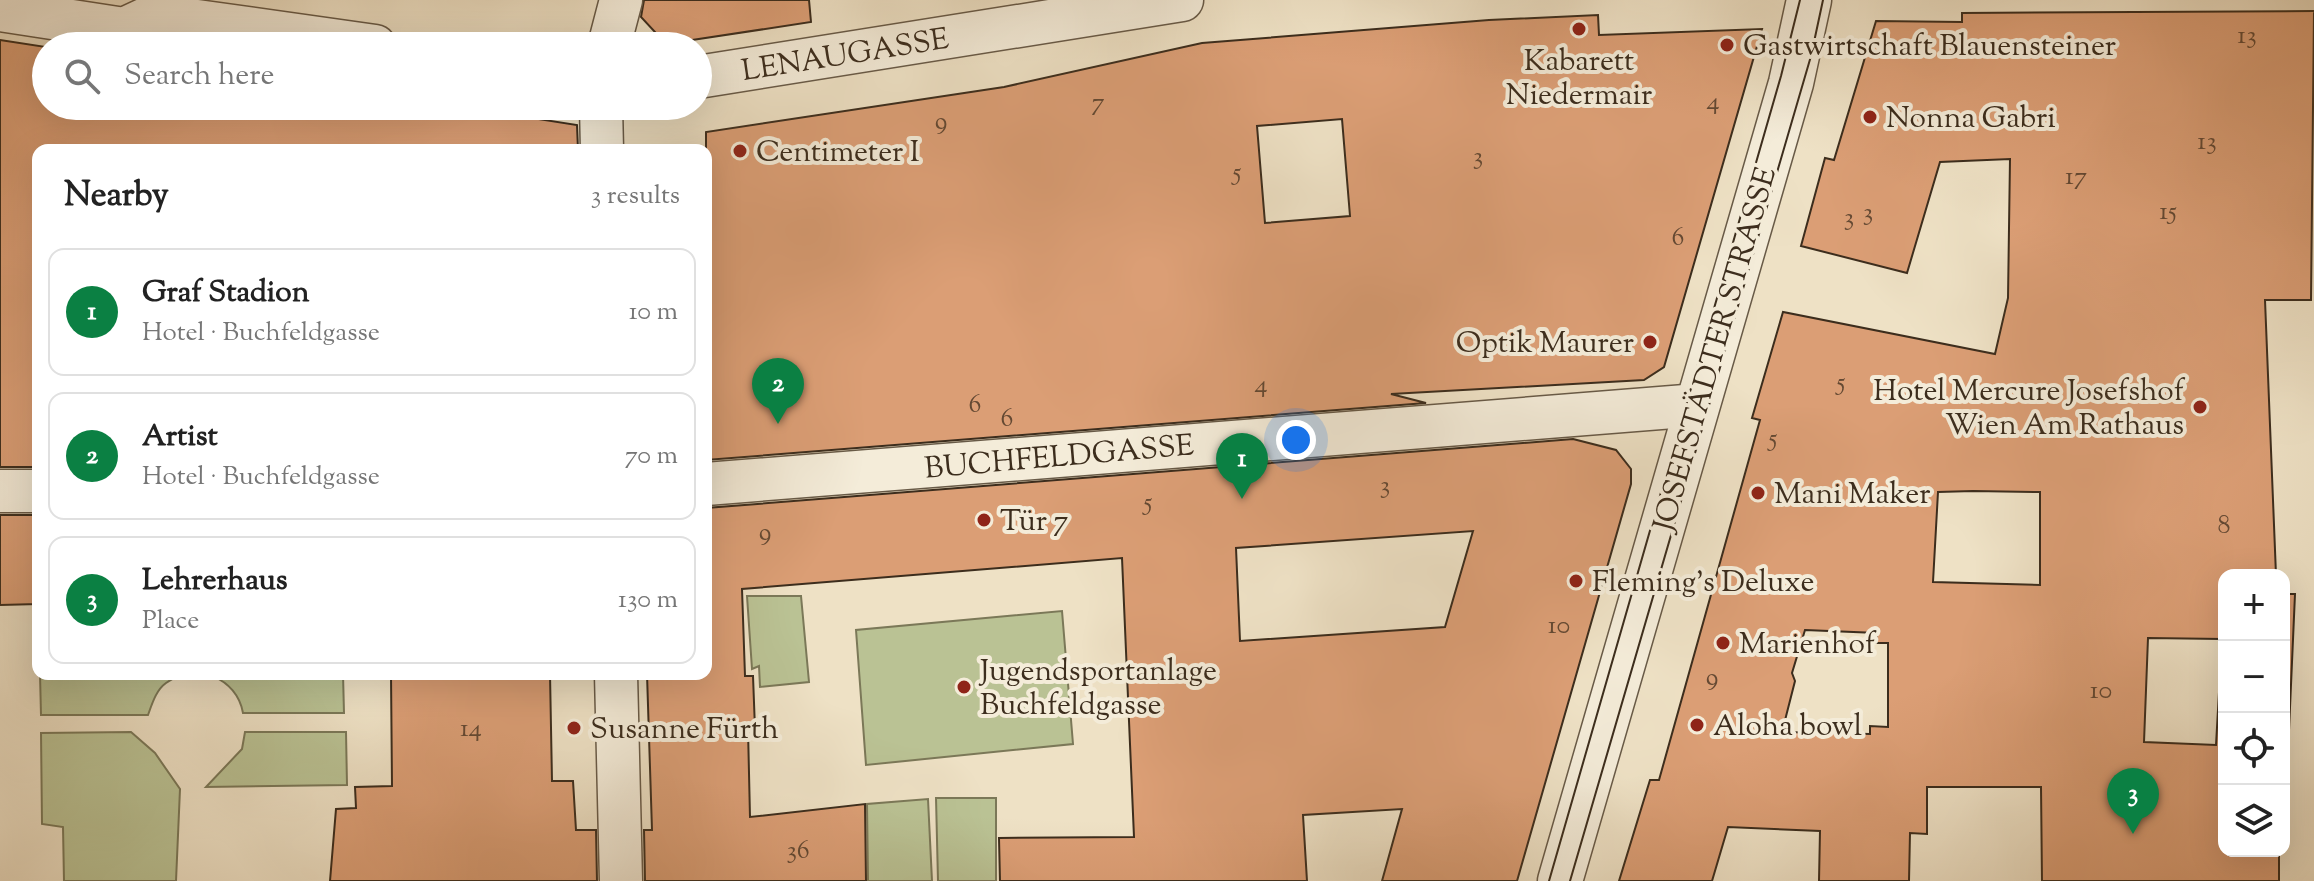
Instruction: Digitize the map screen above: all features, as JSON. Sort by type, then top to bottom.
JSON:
[{"type":"street","points":[[613,32],[621,0]]},
{"type":"street","name":"LENAUGASSE","points":[[712,75],[1182,0]]},
{"type":"street","name":"JOSEFSTÄDTER STRASSE","points":[[1560,881],[1791,83],[1809,0]]},
{"type":"street","points":[[0,10],[124,29],[154,15],[275,32]]},
{"type":"street","points":[[601,120],[602,144]]},
{"type":"street","name":"BUCHFELDGASSE","points":[[712,484],[1698,405]]},
{"type":"street","points":[[0,491],[32,491]]},
{"type":"street","points":[[616,680],[621,881]]},
{"type":"green space","points":[[747,596],[801,596],[809,682],[760,687],[759,666],[752,669]]},
{"type":"green space","name":"Jugendsportanlage Buchfeldgasse","points":[[1062,611],[1073,744],[866,765],[856,630]]},
{"type":"green space","points":[[40,680],[172,680],[163,686],[148,715],[41,715]]},
{"type":"green space","points":[[220,680],[343,680],[344,713],[243,713],[233,690]]},
{"type":"green space","points":[[131,732],[155,753],[180,789],[176,881],[64,881],[63,827],[42,824],[41,733]]},
{"type":"green space","points":[[245,732],[346,732],[347,785],[206,787],[242,749]]},
{"type":"green space","points":[[936,798],[996,798],[996,881],[938,881]]},
{"type":"green space","points":[[928,799],[932,881],[868,881],[867,804]]},
{"type":"building","points":[[644,0],[809,0],[811,22],[712,37],[712,32],[655,32],[641,17]]},
{"type":"building","points":[[2314,11],[2311,300],[2265,300],[2276,569],[2218,569],[2218,639],[2148,638],[2144,742],[2216,745],[2218,710],[2218,857],[2279,857],[2279,881],[2042,881],[2041,787],[1927,787],[1927,834],[1910,833],[1909,881],[1819,881],[1820,831],[1728,827],[1712,881],[1619,881],[1650,780],[1659,780],[1760,420],[1752,418],[1783,312],[1995,354],[2008,298],[2010,159],[1940,162],[1907,273],[1801,246],[1825,158],[1834,160],[1876,21],[1962,22],[1962,13]],"holes":[[[1938,492],[2040,492],[2040,585],[1933,582]],[[1805,630],[1877,633],[1876,643],[1888,643],[1888,727],[1870,726],[1870,734],[1782,732],[1795,681],[1792,673]]]},
{"type":"building","points":[[1598,15],[1599,35],[1762,29],[1664,367],[1644,380],[1391,394],[1426,403],[712,460],[712,144],[706,144],[706,132],[1004,87],[1202,43],[1489,20]],"holes":[[[1342,119],[1350,216],[1265,223],[1257,126]]]},
{"type":"building","points":[[0,40],[32,45],[32,120],[545,120],[577,125],[578,144],[32,144],[32,467],[0,467]]},
{"type":"building","points":[[1573,439],[1616,450],[1631,469],[1631,484],[1517,881],[1382,881],[1402,809],[1303,815],[1307,881],[1000,881],[999,838],[1134,837],[1122,558],[742,589],[745,676],[753,676],[755,729],[748,729],[750,817],[865,804],[866,881],[645,881],[644,830],[652,830],[647,680],[712,680],[712,508]],"holes":[[[1473,531],[1445,627],[1240,641],[1236,548]]]},
{"type":"building","points":[[0,515],[32,515],[32,604],[0,605]]},
{"type":"building","points":[[2290,594],[2295,594],[2290,707]]},
{"type":"building","points":[[391,680],[550,680],[552,781],[573,781],[576,830],[596,830],[597,881],[330,881],[336,809],[356,808],[355,787],[392,786]]},
{"type":"tram line","points":[[1549,881],[1781,76],[1800,0]]},
{"type":"tram line","points":[[1570,881],[1811,56],[1823,0]]},
{"type":"place","name":"Kabarett Niedermair","points":[[1579,29]]},
{"type":"place","name":"Gastwirtschaft Blauensteiner","points":[[1727,45]]},
{"type":"place","name":"Nonna Gabri","points":[[1870,117]]},
{"type":"place","name":"Centimeter I","points":[[740,151]]},
{"type":"place","name":"Optik Maurer","points":[[1650,342]]},
{"type":"place","name":"Hotel Mercure Josefshof Wien Am Rathaus","points":[[2200,407]]},
{"type":"place","name":"Artist","points":[[778,424]]},
{"type":"place","name":"Mani Maker","points":[[1758,493]]},
{"type":"place","name":"Graf Stadion","points":[[1242,499]]},
{"type":"place","name":"Tür 7","points":[[984,520]]},
{"type":"place","name":"Fleming's Deluxe","points":[[1576,581]]},
{"type":"place","name":"Marienhof","points":[[1723,643]]},
{"type":"place","name":"Jugendsportanlage Buchfeldgasse","points":[[964,687]]},
{"type":"place","name":"Aloha bowl","points":[[1697,725]]},
{"type":"place","name":"Susanne Fürth","points":[[574,728]]},
{"type":"place","name":"Lehrerhaus","points":[[2133,834]]}]
